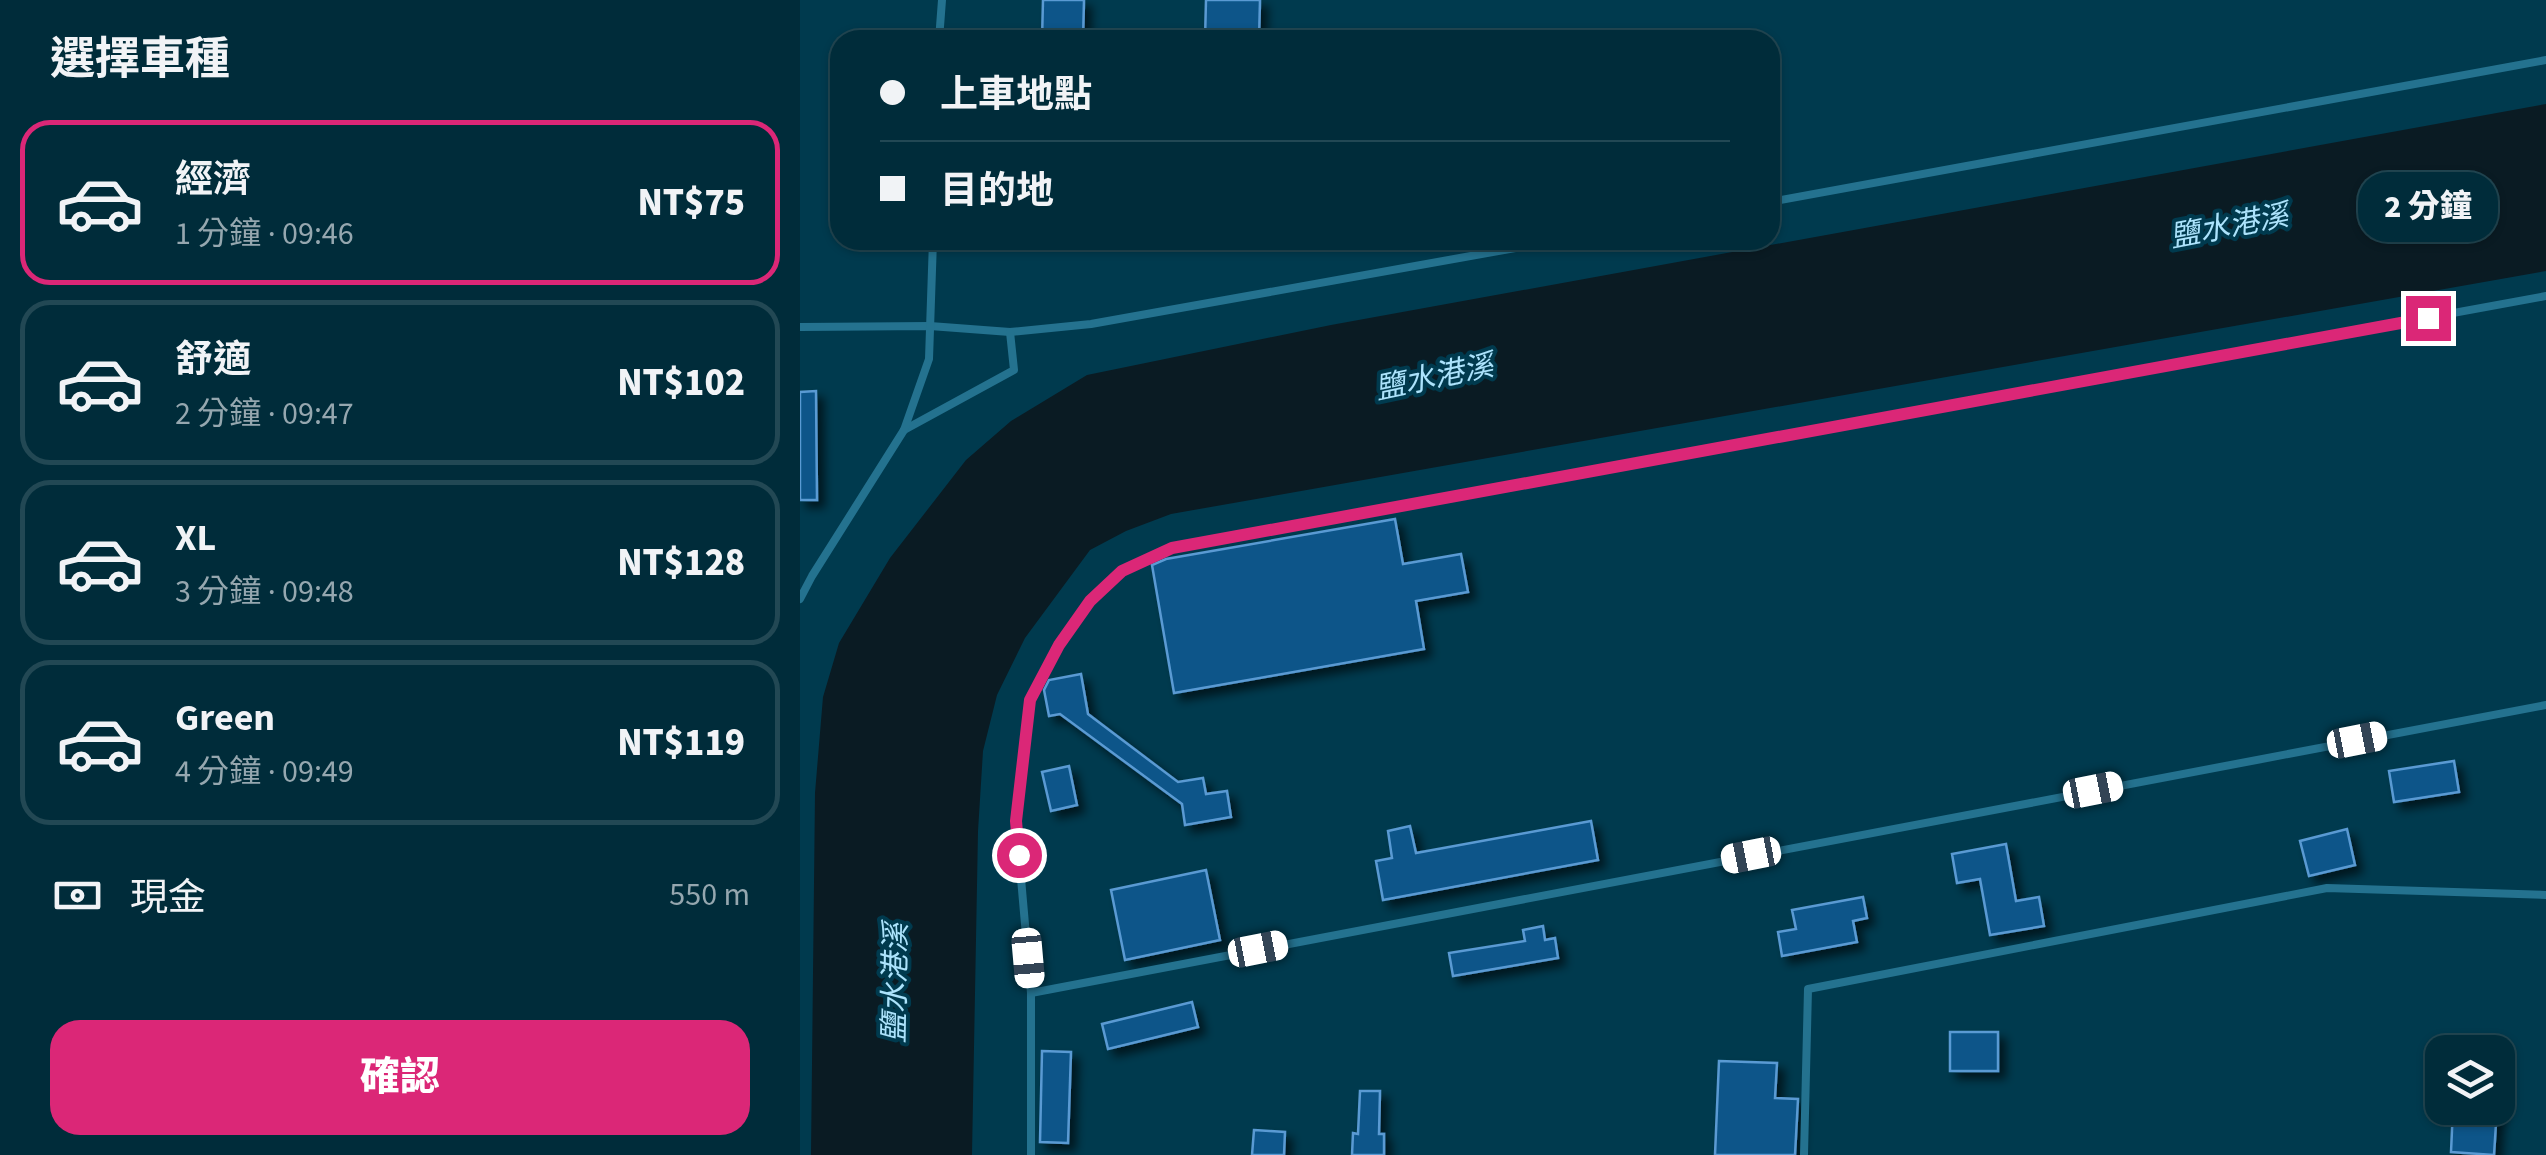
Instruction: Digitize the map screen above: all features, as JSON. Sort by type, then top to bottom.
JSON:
[{"type":"lane","points":[[940,30],[942,0]]},
{"type":"lane","points":[[1780,200],[2546,60]]},
{"type":"lane","points":[[800,599],[904,430],[929,359],[932,250]]},
{"type":"lane","points":[[800,326],[930,326],[1010,332],[1091,324],[1504,250]]},
{"type":"lane","points":[[1032,1155],[1031,992],[1016,821],[1030,700],[1059,645],[1090,601],[1122,571],[1172,548],[1191,544],[2546,296]]},
{"type":"lane","points":[[904,430],[1014,370],[1010,332]]},
{"type":"lane","points":[[1031,992],[2546,705]]},
{"type":"lane","points":[[1804,1155],[1808,989],[2327,888],[2546,895]]},
{"type":"water","name":"鹽水港溪","points":[[2546,104],[2546,271],[1171,514],[1090,550],[1025,638],[997,695],[983,751],[972,1155],[811,1155],[815,793],[823,697],[839,643],[890,558],[966,460],[1011,421],[1087,375],[1331,325],[1743,250],[1780,250],[1780,243]]},
{"type":"building","points":[[1043,0],[1084,0],[1083,30],[1042,30]]},
{"type":"building","points":[[1206,0],[1260,0],[1259,30],[1205,30]]},
{"type":"building","points":[[816,391],[817,500],[800,500],[800,392]]},
{"type":"building","points":[[1395,519],[1403,564],[1461,554],[1468,592],[1416,601],[1424,649],[1174,693],[1152,565],[1166,559]]},
{"type":"building","points":[[1081,674],[1088,714],[1178,782],[1203,778],[1206,794],[1227,791],[1231,817],[1185,825],[1182,804],[1060,714],[1049,716],[1044,690],[1049,680]]},
{"type":"building","points":[[2454,761],[2459,792],[2394,802],[2389,771]]},
{"type":"building","points":[[1069,766],[1077,805],[1051,811],[1042,772]]},
{"type":"building","points":[[1591,821],[1598,860],[1383,900],[1376,861],[1392,858],[1388,831],[1410,826],[1416,853]]},
{"type":"building","points":[[2347,829],[2355,865],[2309,876],[2300,841]]},
{"type":"building","points":[[2006,844],[2016,901],[2039,897],[2044,926],[1990,935],[1980,879],[1957,883],[1952,854]]},
{"type":"building","points":[[1206,870],[1220,940],[1125,960],[1111,890]]},
{"type":"building","points":[[1863,897],[1867,918],[1853,921],[1857,942],[1782,956],[1778,932],[1796,929],[1792,910]]},
{"type":"building","points":[[1543,926],[1545,940],[1555,938],[1558,958],[1453,976],[1449,953],[1525,941],[1523,930]]},
{"type":"building","points":[[1192,1002],[1198,1027],[1108,1049],[1102,1024]]},
{"type":"building","points":[[1950,1032],[1998,1032],[1998,1071],[1950,1071]]},
{"type":"building","points":[[1042,1051],[1071,1052],[1068,1143],[1040,1142]]},
{"type":"building","points":[[1719,1061],[1777,1063],[1775,1098],[1798,1099],[1795,1155],[1715,1155]]},
{"type":"building","points":[[1360,1091],[1380,1091],[1379,1134],[1384,1134],[1384,1155],[1352,1155],[1353,1133],[1358,1134]]},
{"type":"building","points":[[2452,1125],[2496,1125],[2494,1155],[2451,1152]]},
{"type":"building","points":[[1254,1130],[1285,1132],[1284,1155],[1252,1155]]},
{"type":"route","points":[[1019,855],[1016,821],[1030,700],[1059,645],[1090,601],[1122,571],[1172,548],[2428,318]]}]
